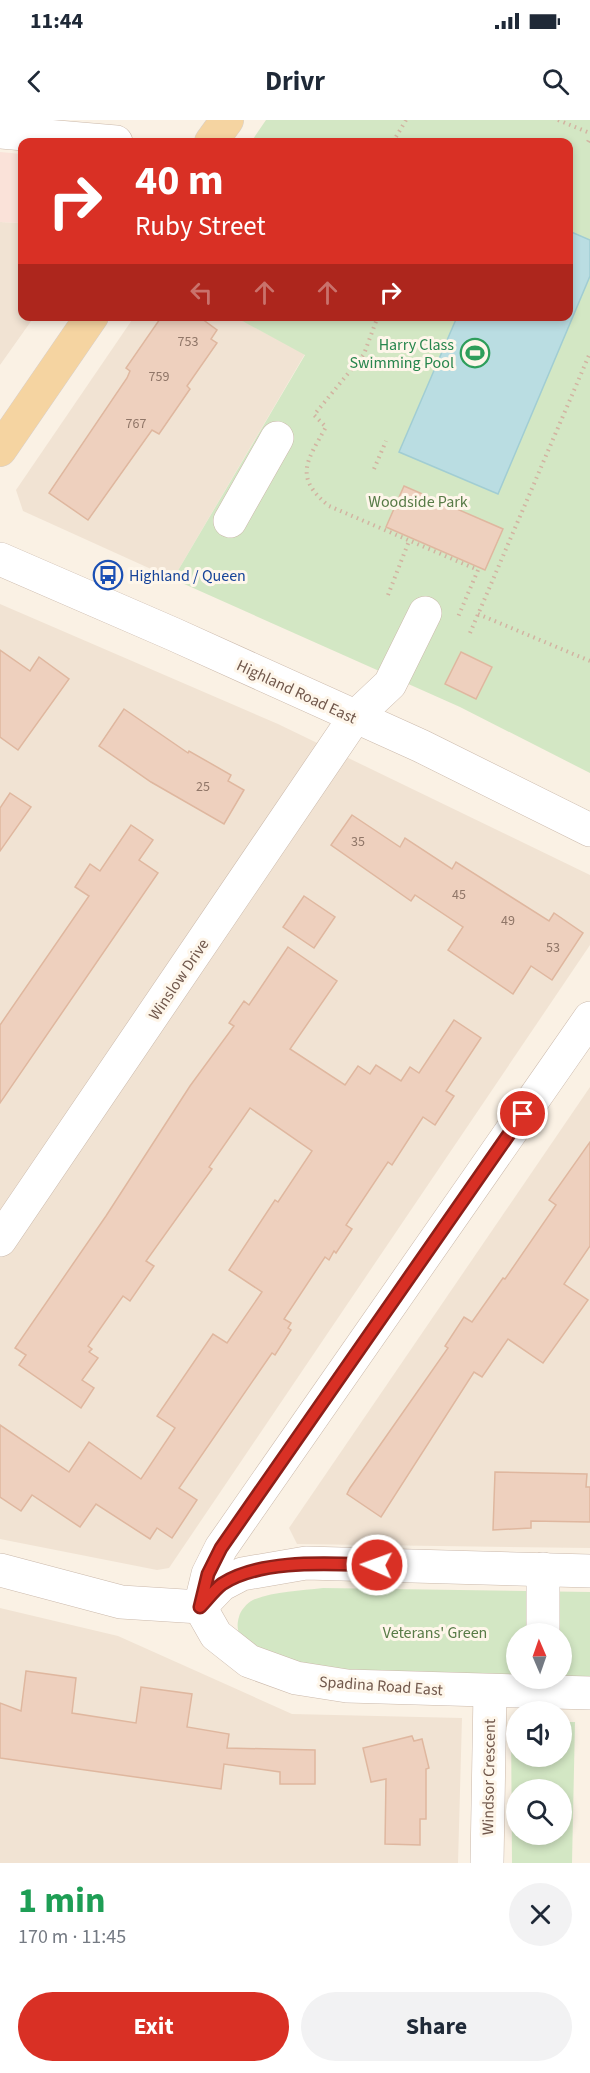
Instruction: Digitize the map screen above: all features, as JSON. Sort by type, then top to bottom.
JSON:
[{"type":"main road","points":[[215,138],[227,120]]},
{"type":"main road","points":[[0,450],[89,321]]},
{"type":"street","points":[[0,132],[70,138]]},
{"type":"street","points":[[230,521],[277,438]]},
{"type":"street","name":"Highland Road East","points":[[0,559],[421,746],[590,830]]},
{"type":"street","name":"Winslow Drive","points":[[0,1240],[356,717],[390,684],[425,613]]},
{"type":"street","points":[[200,1607],[208,1574],[221,1548],[590,1018]]},
{"type":"street","points":[[0,1570],[121,1602],[200,1607],[221,1585],[242,1574],[306,1563],[590,1571]]},
{"type":"street","points":[[543,1569],[543,1623]]},
{"type":"street","name":"Spadina Road East","points":[[200,1607],[216,1635],[249,1661],[296,1678],[347,1686],[490,1691],[507,1689]]},
{"type":"street","name":"Spadina Road East","points":[[566,1689],[590,1693]]},
{"type":"street","name":"Windsor Crescent","points":[[487,1863],[490,1691]]},
{"type":"path","points":[[395,138],[406,120]]},
{"type":"path","points":[[558,120],[589,138]]},
{"type":"path","points":[[376,321],[364,354],[314,415],[326,427],[306,465],[307,477],[312,493],[329,506],[478,570],[454,626]]},
{"type":"path","points":[[470,633],[590,353]]},
{"type":"path","points":[[374,469],[386,441]]},
{"type":"path","points":[[388,595],[409,541]]},
{"type":"path","points":[[478,614],[590,661]]},
{"type":"shaded area","points":[[0,152],[18,154],[18,223],[0,222]]},
{"type":"shaded area","points":[[0,222],[18,223],[18,321],[31,321],[0,365]]},
{"type":"shaded area","points":[[131,321],[243,321],[305,354],[173,579],[23,511],[16,490]]},
{"type":"shaded area","points":[[0,604],[278,724],[590,875],[590,945],[169,1568],[157,1570],[0,1539]]},
{"type":"shaded area","points":[[590,1087],[590,1548],[297,1544],[289,1528]]},
{"type":"shaded area","points":[[0,1608],[118,1636],[292,1714],[462,1718],[458,1863],[0,1863]]},
{"type":"green space","name":"Woodside Park","points":[[266,120],[590,120],[590,773],[460,707],[173,579],[305,355],[242,321],[573,321],[573,138],[254,138]]},
{"type":"green space","name":"Veterans' Green","points":[[323,1588],[590,1592],[590,1677],[572,1676],[572,1623],[506,1623],[506,1675],[330,1673],[268,1652],[240,1635],[238,1622],[244,1607],[253,1600],[279,1593]]},
{"type":"green space","points":[[572,1722],[575,1722],[572,1863],[512,1863],[512,1845],[572,1845],[572,1779],[511,1779],[511,1767],[572,1767]]},
{"type":"water","points":[[573,233],[590,240],[590,276],[573,316]]},
{"type":"water","points":[[455,321],[571,321],[498,494],[399,452]]},
{"type":"building","points":[[159,321],[205,321],[217,330],[211,339],[217,343],[187,386],[190,389],[159,434],[152,430],[88,520],[49,493],[127,378],[130,371],[126,368]]},
{"type":"building","points":[[404,486],[503,529],[485,570],[386,527]]},
{"type":"building","points":[[0,650],[30,671],[39,657],[69,679],[18,750],[0,737]]},
{"type":"building","points":[[461,652],[492,667],[476,699],[445,684]]},
{"type":"building","points":[[124,709],[188,753],[189,751],[231,775],[228,781],[244,790],[224,824],[151,782],[99,746]]},
{"type":"building","points":[[10,793],[31,807],[0,851],[0,808]]},
{"type":"building","points":[[352,815],[400,847],[405,838],[452,869],[456,862],[549,921],[554,913],[583,933],[552,980],[531,966],[513,994],[448,950],[463,927],[415,895],[411,901],[331,845]]},
{"type":"building","points":[[131,825],[153,840],[139,860],[158,873],[0,1103],[0,1025],[89,896],[75,887],[90,864],[100,871]]},
{"type":"building","points":[[304,896],[335,917],[314,948],[283,927]]},
{"type":"building","points":[[288,947],[337,981],[290,1049],[345,1085],[358,1066],[370,1074],[376,1065],[401,1081],[410,1067],[419,1073],[454,1020],[481,1038],[446,1091],[454,1096],[435,1125],[423,1117],[392,1165],[388,1162],[346,1225],[352,1229],[336,1253],[334,1251],[329,1260],[325,1257],[284,1319],[291,1323],[288,1328],[291,1330],[275,1355],[272,1353],[179,1488],[197,1500],[172,1538],[157,1528],[150,1539],[96,1504],[80,1527],[32,1495],[21,1511],[0,1497],[0,1425],[69,1472],[89,1442],[141,1479],[175,1428],[157,1416],[213,1334],[227,1343],[262,1292],[229,1270],[275,1200],[278,1202],[312,1151],[250,1108],[209,1167],[212,1169],[146,1261],[154,1266],[130,1301],[123,1296],[88,1346],[92,1349],[89,1352],[98,1358],[82,1380],[94,1388],[81,1408],[19,1365],[26,1355],[15,1348],[106,1216],[190,1086],[234,1026],[229,1023],[244,1001],[249,1005]]},
{"type":"building","points":[[590,1142],[590,1246],[564,1284],[588,1300],[543,1363],[508,1339],[482,1377],[474,1372],[381,1517],[347,1494],[350,1488],[448,1348],[445,1346],[464,1317],[472,1322],[503,1278],[505,1279],[556,1205],[549,1200]]},
{"type":"building","points":[[495,1472],[587,1474],[586,1487],[590,1487],[590,1522],[531,1521],[531,1528],[493,1530]]},
{"type":"building","points":[[26,1671],[76,1678],[72,1713],[136,1723],[141,1687],[192,1694],[187,1727],[229,1734],[227,1748],[315,1750],[315,1784],[280,1784],[280,1772],[224,1764],[221,1789],[0,1758],[0,1703],[21,1711]]},
{"type":"building","points":[[412,1736],[414,1741],[422,1739],[429,1768],[426,1769],[426,1819],[420,1819],[420,1845],[385,1844],[386,1779],[371,1782],[363,1748]]},
{"type":"place","name":"Harry Class Swimming Pool","points":[[475,353]]},
{"type":"place","name":"Highland / Queen","points":[[108,575]]},
{"type":"route","points":[[377,1565],[306,1563],[242,1574],[221,1585],[200,1607],[208,1574],[221,1548],[523,1114]]}]
